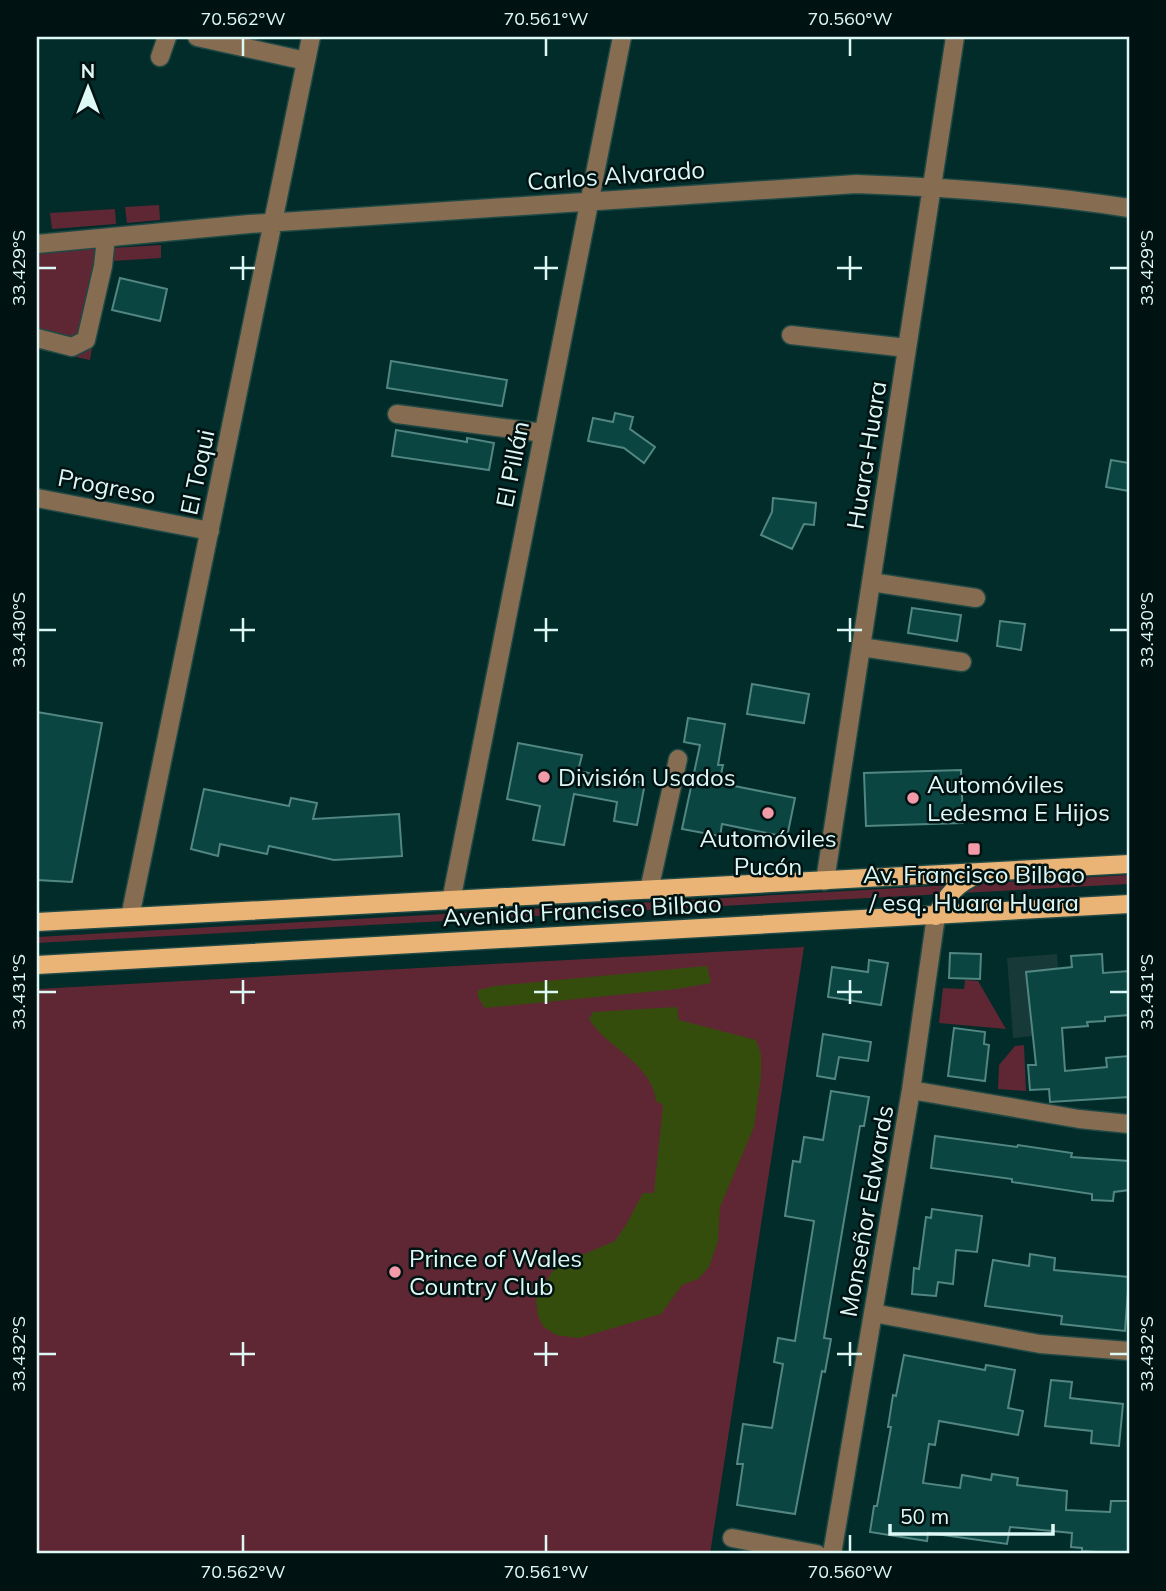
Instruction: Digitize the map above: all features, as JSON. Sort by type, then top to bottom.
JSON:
[{"type":"main road","name":"Avenida Francisco Bilbao","points":[[37,922],[1129,864]]},
{"type":"main road","points":[[936,916],[944,900],[956,887],[971,877],[988,872]]},
{"type":"main road","name":"Avenida Francisco Bilbao","points":[[37,965],[1129,904]]},
{"type":"street","points":[[160,57],[167,37]]},
{"type":"street","points":[[197,37],[306,61]]},
{"type":"street","name":"El Toqui","points":[[130,917],[311,37]]},
{"type":"street","name":"El Pillán","points":[[451,901],[622,37]]},
{"type":"street","name":"Huara-Huara","points":[[825,881],[955,37]]},
{"type":"street","name":"Carlos Alvarado","points":[[37,244],[272,223],[856,184],[932,186],[1057,197],[1129,208]]},
{"type":"street","points":[[37,338],[72,347],[86,340],[103,266],[106,238]]},
{"type":"street","points":[[791,335],[907,348]]},
{"type":"street","points":[[397,414],[543,433]]},
{"type":"street","name":"Progreso","points":[[37,498],[210,531]]},
{"type":"street","points":[[871,582],[976,598]]},
{"type":"street","points":[[861,647],[962,662]]},
{"type":"street","points":[[649,890],[678,758]]},
{"type":"street","name":"Monseñor Edwards","points":[[832,1554],[911,1090],[936,916]]},
{"type":"street","points":[[911,1090],[1079,1119],[1129,1124]]},
{"type":"street","points":[[873,1313],[1040,1345],[1129,1351]]},
{"type":"street","points":[[732,1538],[817,1554]]},
{"type":"shaded area","points":[[159,205],[160,220],[127,223],[125,207]]},
{"type":"shaded area","points":[[115,209],[116,224],[52,229],[50,213]]},
{"type":"shaded area","points":[[161,245],[161,258],[112,261],[112,248]]},
{"type":"shaded area","points":[[109,247],[90,360],[37,349],[37,253]]},
{"type":"shaded area","points":[[1129,875],[1129,884],[37,943],[37,937]]},
{"type":"shaded area","name":"Prince of Wales Country Club","points":[[804,947],[710,1554],[37,1554],[37,989]]},
{"type":"shaded area","points":[[1057,954],[1063,1033],[1013,1038],[1007,958]]},
{"type":"shaded area","points":[[707,966],[711,983],[677,989],[485,1008],[478,997],[478,990],[495,986]]},
{"type":"shaded area","points":[[965,980],[978,981],[1006,1029],[939,1023],[943,988],[964,989]]},
{"type":"shaded area","points":[[677,1007],[679,1020],[756,1040],[761,1054],[754,1127],[720,1207],[718,1241],[709,1267],[698,1279],[682,1285],[661,1314],[579,1338],[556,1335],[543,1326],[538,1316],[536,1299],[556,1266],[615,1241],[643,1193],[654,1193],[663,1105],[656,1101],[647,1076],[597,1030],[589,1019],[593,1012]]},
{"type":"shaded area","points":[[1024,1045],[1026,1091],[998,1089],[999,1065],[1015,1046]]},
{"type":"building","points":[[120,278],[167,289],[160,321],[112,310]]},
{"type":"building","points":[[391,361],[507,380],[502,406],[387,388]]},
{"type":"building","points":[[615,413],[633,417],[630,429],[655,447],[644,463],[624,448],[588,441],[593,418],[613,422]]},
{"type":"building","points":[[396,430],[467,442],[467,438],[494,443],[489,470],[392,456]]},
{"type":"building","points":[[1111,460],[1129,463],[1129,491],[1106,487]]},
{"type":"building","points":[[773,498],[816,503],[814,525],[804,524],[792,549],[761,535],[772,512]]},
{"type":"building","points":[[912,608],[961,615],[957,641],[908,633]]},
{"type":"building","points":[[1000,621],[1025,624],[1021,650],[997,646]]},
{"type":"building","points":[[752,684],[809,694],[804,723],[747,714]]},
{"type":"building","points":[[37,712],[102,723],[72,882],[37,880]]},
{"type":"building","points":[[688,718],[725,724],[718,765],[723,765],[719,783],[795,798],[787,837],[722,824],[720,836],[682,829],[700,745],[684,742]]},
{"type":"building","name":"División Usados","points":[[518,743],[582,755],[578,771],[645,783],[637,825],[614,821],[617,802],[574,794],[564,845],[533,840],[540,806],[507,799]]},
{"type":"building","name":"Automóviles Ledesma E Hijos","points":[[961,770],[963,823],[866,826],[864,773]]},
{"type":"building","points":[[204,789],[289,806],[291,798],[317,803],[313,819],[399,814],[402,856],[334,860],[269,846],[267,854],[220,844],[218,856],[191,849]]},
{"type":"building","points":[[950,953],[981,954],[980,979],[949,978]]},
{"type":"building","points":[[1102,954],[1103,973],[1129,971],[1129,1015],[1105,1017],[1105,1021],[1087,1022],[1088,1026],[1062,1028],[1065,1071],[1107,1067],[1106,1058],[1129,1056],[1129,1097],[1050,1102],[1049,1089],[1030,1090],[1028,1065],[1036,1065],[1026,972],[1072,967],[1071,956]]},
{"type":"building","points":[[869,960],[888,963],[881,1005],[828,997],[832,967],[868,972]]},
{"type":"building","points":[[954,1028],[985,1032],[984,1044],[989,1045],[985,1081],[948,1076]]},
{"type":"building","points":[[823,1034],[871,1042],[868,1061],[839,1057],[835,1079],[817,1076]]},
{"type":"building","points":[[831,1091],[869,1097],[864,1126],[860,1126],[824,1338],[831,1339],[825,1372],[822,1371],[795,1514],[737,1505],[743,1464],[737,1464],[743,1424],[772,1428],[783,1364],[774,1362],[778,1338],[795,1341],[814,1221],[785,1216],[793,1161],[800,1162],[804,1137],[823,1140]]},
{"type":"building","points":[[935,1136],[1072,1153],[1071,1157],[1129,1161],[1129,1190],[1114,1192],[1113,1201],[1092,1200],[1092,1194],[931,1168]]},
{"type":"building","points":[[932,1209],[982,1216],[977,1252],[956,1250],[953,1284],[938,1282],[936,1296],[912,1294],[914,1268],[919,1269],[926,1217],[931,1218]]},
{"type":"building","points":[[1030,1254],[1055,1258],[1054,1270],[1129,1277],[1125,1331],[1061,1324],[1062,1316],[985,1306],[993,1260],[1029,1266]]},
{"type":"building","points":[[904,1355],[985,1370],[986,1365],[1015,1370],[1008,1408],[1023,1411],[1018,1435],[939,1421],[935,1445],[929,1444],[923,1483],[960,1488],[962,1475],[991,1480],[992,1474],[1018,1478],[1017,1485],[1067,1491],[1066,1510],[1110,1512],[1111,1501],[1129,1501],[1129,1554],[1082,1551],[1082,1548],[1071,1547],[1072,1533],[1010,1527],[1007,1544],[928,1533],[927,1541],[870,1532],[891,1427],[888,1427],[893,1395],[896,1396]]},
{"type":"building","points":[[1051,1380],[1072,1382],[1070,1398],[1123,1404],[1119,1446],[1091,1443],[1092,1431],[1045,1426]]},
{"type":"place","name":"División Usados","points":[[544,777]]},
{"type":"place","name":"Automóviles Ledesma E Hijos","points":[[913,798]]},
{"type":"place","name":"Automóviles Pucón","points":[[768,813]]},
{"type":"place","name":"Av. Francisco Bilbao / esq. Huara Huara","points":[[974,849]]},
{"type":"place","name":"Prince of Wales Country Club","points":[[395,1272]]}]
